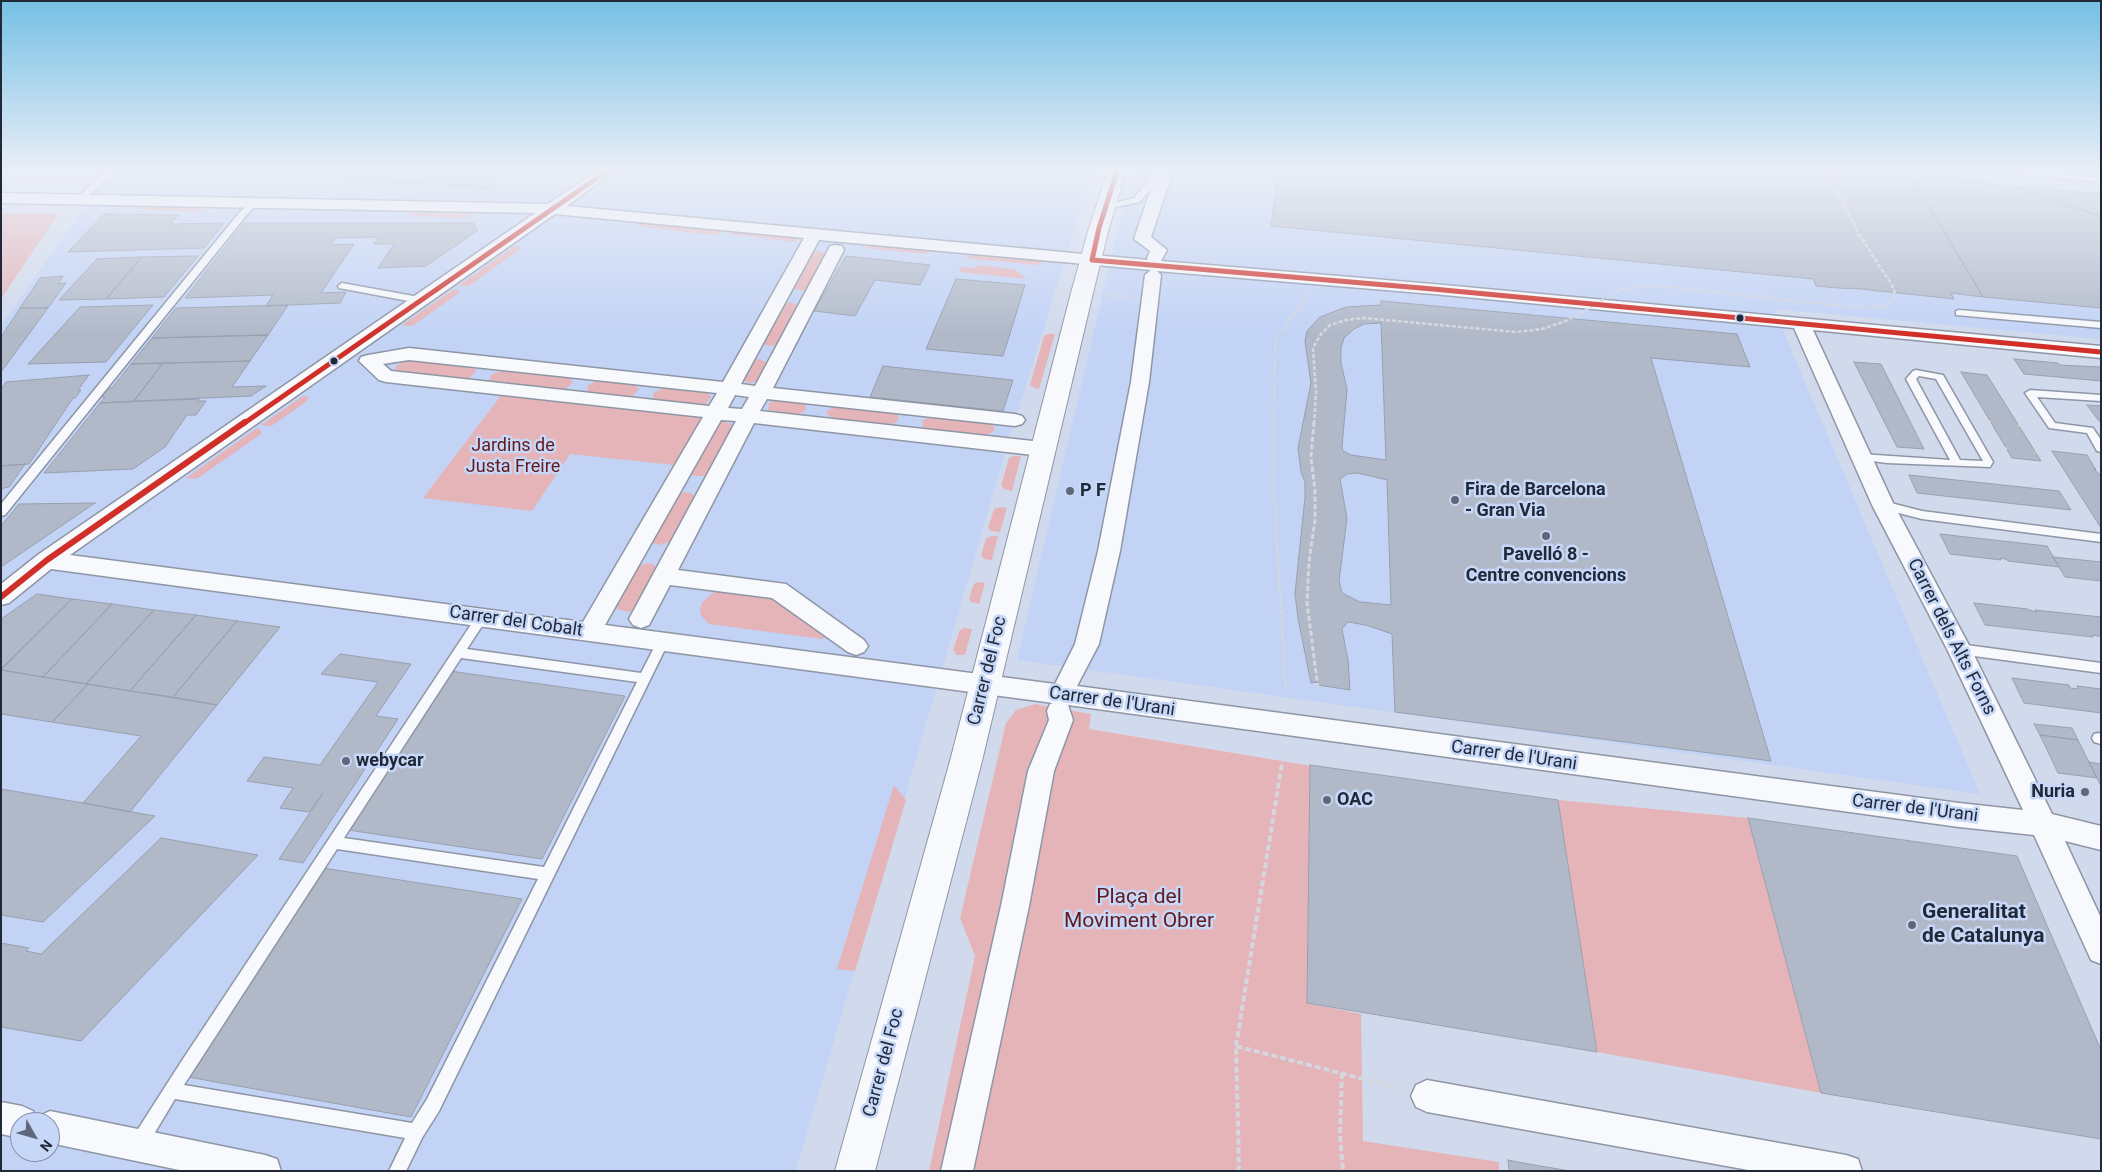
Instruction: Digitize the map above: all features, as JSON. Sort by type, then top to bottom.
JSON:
[{"type":"street","points":[[1,597],[47,560],[418,300],[528,226]]},
{"type":"street","points":[[735,226],[2101,352]]},
{"type":"street","name":"Carrer del Foc","points":[[855,1171],[964,770],[1042,449],[1101,226]]},
{"type":"street","points":[[1069,678],[1087,644],[1109,551],[1140,382],[1155,265],[1142,239],[1147,226]]},
{"type":"street","points":[[589,632],[715,413],[815,233]]},
{"type":"street","points":[[641,618],[836,250]]},
{"type":"street","points":[[781,295],[811,297]]},
{"type":"street","name":"Carrer dels Alts Forns","points":[[1801,324],[1883,506],[1959,649],[2101,950]]},
{"type":"street","points":[[749,352],[780,356]]},
{"type":"street","points":[[1015,420],[409,354],[368,361],[386,376],[1042,449]]},
{"type":"street","points":[[476,386],[495,364]]},
{"type":"street","points":[[572,397],[588,374]]},
{"type":"street","points":[[638,404],[653,381]]},
{"type":"street","points":[[809,424],[822,399]]},
{"type":"street","points":[[902,434],[912,409]]},
{"type":"street","points":[[675,481],[711,486]]},
{"type":"street","points":[[634,553],[668,566],[778,590],[856,646]]},
{"type":"street","points":[[1,586],[47,560]]},
{"type":"street","name":"Carrer del Cobalt","points":[[47,560],[985,685]]},
{"type":"street","name":"Carrer de l'Urani","points":[[985,685],[1950,814],[2043,824],[2101,838]]},
{"type":"street","points":[[957,1171],[1016,906],[1041,771],[1060,716]]},
{"type":"street","points":[[1427,1096],[1846,1171]]},
{"type":"street","points":[[60,1130],[265,1171]]},
{"type":"lane","points":[[1,512],[234,226]]},
{"type":"lane","points":[[342,286],[418,300]]},
{"type":"lane","points":[[1959,313],[2101,326]]},
{"type":"lane","points":[[1861,457],[1957,464],[1986,465],[1988,462],[1940,377],[1916,373],[1911,379],[1957,464]]},
{"type":"lane","points":[[2101,398],[2030,393],[2052,426],[2090,430],[2098,440],[2101,449]]},
{"type":"lane","points":[[1883,506],[1922,515],[2101,538]]},
{"type":"lane","points":[[138,1145],[173,1091],[186,1066],[335,843],[482,617]]},
{"type":"lane","points":[[396,1171],[416,1132],[433,1105],[662,641]]},
{"type":"lane","points":[[1959,649],[2101,668]]},
{"type":"lane","points":[[459,653],[643,678]]},
{"type":"lane","points":[[335,843],[546,874]]},
{"type":"lane","points":[[173,1091],[416,1132]]},
{"type":"path","points":[[1,305],[59,226]]},
{"type":"path","points":[[1318,688],[1307,603],[1309,562],[1315,520],[1315,490],[1311,458],[1316,392],[1313,348],[1320,334],[1330,325],[1346,320],[1364,318],[1516,332],[1542,329],[1566,321],[1622,289],[1642,286],[1661,286],[1850,307],[1874,308],[1884,306],[1892,301],[1895,294],[1892,285],[1855,226]]},
{"type":"path","points":[[1286,692],[1274,492],[1275,340],[1311,292]]},
{"type":"path","points":[[1107,295],[1134,298]]},
{"type":"path","points":[[2018,425],[2027,426]]},
{"type":"path","points":[[2034,451],[2042,451]]},
{"type":"path","points":[[1237,1171],[1239,1168],[1236,1046],[1283,757]]},
{"type":"path","points":[[1236,1046],[1427,1096]]},
{"type":"path","points":[[1342,1073],[1340,1135],[1343,1171]]},
{"type":"shaded area","points":[[71,226],[1076,226],[1007,446],[796,1171],[1,1171],[1,326]]},
{"type":"shaded area","name":"Fira de Barcelona - Gran Via","points":[[1119,226],[2101,226],[2101,339],[1774,309],[1980,794],[1017,660]]},
{"type":"green space","points":[[1,226],[50,226],[1,299]]},
{"type":"green space","points":[[635,226],[671,226],[718,230],[720,232],[713,235]]},
{"type":"green space","points":[[734,231],[795,238],[797,240],[794,242],[729,234]]},
{"type":"green space","points":[[871,244],[929,251],[926,254],[866,248]]},
{"type":"green space","points":[[515,246],[520,247],[520,249],[469,286],[458,286]]},
{"type":"green space","points":[[818,251],[827,254],[811,287],[801,291],[793,288],[791,286],[808,255]]},
{"type":"green space","points":[[970,254],[1042,260],[1043,262],[1040,265],[971,259],[968,257]]},
{"type":"green space","points":[[977,265],[1014,269],[1027,279],[959,272],[960,267],[975,268]]},
{"type":"green space","points":[[454,289],[458,290],[459,293],[414,325],[402,325]]},
{"type":"green space","points":[[790,302],[799,306],[781,343],[771,346],[762,344],[780,306]]},
{"type":"green space","points":[[1055,334],[1039,389],[1030,385],[1044,336]]},
{"type":"green space","points":[[411,359],[473,366],[476,371],[469,378],[461,381],[398,374],[394,371],[397,365]]},
{"type":"green space","points":[[759,359],[768,363],[761,379],[751,383],[743,381],[753,360]]},
{"type":"green space","points":[[505,369],[568,376],[573,382],[566,389],[558,391],[493,384],[489,381],[491,375]]},
{"type":"green space","points":[[601,379],[633,384],[639,389],[631,397],[623,399],[591,395],[587,392],[588,385]]},
{"type":"green space","points":[[666,387],[706,391],[711,397],[706,404],[698,407],[658,403],[654,400],[653,393]]},
{"type":"green space","name":"Jardins de Justa Freire","points":[[503,393],[704,415],[674,465],[570,454],[532,511],[423,498]]},
{"type":"green space","points":[[303,396],[308,397],[307,401],[273,425],[261,425]]},
{"type":"green space","points":[[777,400],[801,402],[805,404],[806,409],[802,413],[796,414],[768,410],[769,403]]},
{"type":"green space","points":[[837,405],[893,412],[897,413],[899,419],[895,423],[889,424],[832,418],[827,414],[827,411]]},
{"type":"green space","points":[[931,416],[989,422],[993,424],[995,430],[985,435],[923,427],[922,421]]},
{"type":"green space","points":[[724,421],[734,425],[711,472],[705,476],[694,476],[690,473],[718,422]]},
{"type":"green space","points":[[257,428],[261,430],[261,434],[198,478],[186,478]]},
{"type":"green space","points":[[1021,456],[1012,491],[1001,486],[1009,458]]},
{"type":"green space","points":[[691,493],[695,497],[674,540],[661,545],[653,543],[650,538],[678,494]]},
{"type":"green space","points":[[1000,507],[1007,508],[1000,532],[991,531],[988,528],[994,509]]},
{"type":"green space","points":[[991,536],[998,536],[992,560],[984,559],[981,555],[986,539]]},
{"type":"green space","points":[[647,563],[653,564],[658,569],[635,610],[627,612],[617,609],[614,604],[633,569]]},
{"type":"green space","points":[[978,582],[985,583],[979,604],[971,602],[969,598],[974,584]]},
{"type":"green space","points":[[728,588],[769,594],[828,633],[827,637],[822,639],[709,624],[701,615],[702,603],[715,591]]},
{"type":"green space","points":[[964,628],[972,629],[965,655],[957,655],[953,650],[960,630]]},
{"type":"green space","name":"Plaça del Moviment Obrer","points":[[1035,704],[1091,714],[1089,729],[1312,766],[1307,1003],[1361,1014],[1363,1141],[1499,1162],[1499,1171],[929,1171],[975,956],[960,918],[1006,723],[1016,710]]},
{"type":"green space","points":[[894,785],[906,800],[855,971],[837,969]]},
{"type":"green space","points":[[1558,800],[1748,818],[1821,1093],[1597,1052]]},
{"type":"building","points":[[93,226],[222,226],[204,248],[68,252]]},
{"type":"building","points":[[242,226],[475,226],[478,230],[426,266],[378,268],[394,244],[374,244],[379,237],[336,238],[331,245],[354,244],[321,293],[346,292],[340,303],[266,306],[273,295],[185,298]]},
{"type":"building","points":[[1271,226],[1941,226],[1983,297],[1951,293],[1954,299],[1816,286],[1813,279]]},
{"type":"building","points":[[1941,226],[2101,226],[2101,308],[1983,297]]},
{"type":"building","points":[[198,256],[164,297],[106,299],[142,257]]},
{"type":"building","points":[[846,256],[930,265],[920,285],[875,280],[855,316],[814,311]]},
{"type":"building","points":[[142,257],[106,299],[59,300],[97,259]]},
{"type":"building","points":[[63,276],[58,284],[66,283],[48,308],[20,308],[40,278]]},
{"type":"building","points":[[956,279],[1025,285],[1003,356],[926,349]]},
{"type":"building","name":"Pavelló 8 - Centre convencions","points":[[1381,301],[1737,334],[1750,367],[1651,358],[1771,761],[1395,712],[1392,634],[1366,625],[1348,622],[1342,629],[1348,660],[1350,690],[1318,685],[1318,682],[1311,683],[1295,594],[1305,497],[1305,482],[1301,472],[1298,448],[1311,383],[1305,341],[1307,331],[1320,317],[1346,307],[1381,305]],"holes":[[[1381,323],[1382,349],[1386,460],[1351,455],[1343,451],[1342,447],[1347,389],[1341,363],[1341,348],[1344,338],[1354,329],[1364,324]],[[1358,473],[1387,480],[1391,605],[1360,602],[1342,593],[1339,581],[1347,518],[1340,479],[1347,474]]]},
{"type":"building","points":[[153,305],[106,362],[28,364],[80,307]]},
{"type":"building","points":[[288,305],[268,335],[152,338],[176,308]]},
{"type":"building","points":[[20,308],[48,308],[1,372],[1,337]]},
{"type":"building","points":[[268,335],[250,361],[131,364],[152,338]]},
{"type":"building","points":[[2014,359],[2058,363],[2060,365],[2101,367],[2101,381],[2024,374]]},
{"type":"building","points":[[250,361],[232,387],[266,386],[251,396],[134,401],[163,363]]},
{"type":"building","points":[[1854,362],[1881,364],[1924,449],[1897,447]]},
{"type":"building","points":[[163,363],[134,401],[100,403],[105,397],[101,397],[108,388],[112,388],[131,364]]},
{"type":"building","points":[[883,366],[1013,380],[1003,411],[870,397]]},
{"type":"building","points":[[1961,372],[1987,375],[2041,461],[2012,458]]},
{"type":"building","points":[[89,375],[78,390],[81,390],[73,398],[29,464],[1,466],[1,389],[6,382]]},
{"type":"building","points":[[199,399],[197,401],[206,401],[196,415],[187,415],[165,447],[133,469],[44,473],[100,403]]},
{"type":"building","points":[[2087,405],[2101,406],[2101,421],[2099,421]]},
{"type":"building","points":[[2052,451],[2087,455],[2096,470],[2094,469],[2101,476],[2101,528]]},
{"type":"building","points":[[25,464],[9,487],[1,491],[1,466]]},
{"type":"building","points":[[1909,475],[2059,491],[2071,510],[1917,493]]},
{"type":"building","points":[[95,503],[1,567],[1,526],[19,504]]},
{"type":"building","points":[[1940,534],[2047,546],[2059,567],[2008,561],[2000,558],[2001,560],[1950,554]]},
{"type":"building","points":[[2053,557],[2101,562],[2101,581],[2065,577]]},
{"type":"building","points":[[37,594],[72,599],[1,669],[1,619]]},
{"type":"building","points":[[72,599],[112,604],[43,677],[1,670]]},
{"type":"building","points":[[1974,603],[2028,609],[2037,612],[2035,610],[2101,617],[2101,638],[2092,635],[2093,637],[1985,625]]},
{"type":"building","points":[[112,604],[154,610],[86,684],[43,677]]},
{"type":"building","points":[[154,610],[196,615],[130,691],[86,684]]},
{"type":"building","points":[[196,615],[237,621],[173,697],[130,691]]},
{"type":"building","points":[[237,621],[280,627],[217,705],[173,697]]},
{"type":"building","name":"webycar","points":[[340,654],[411,664],[376,716],[398,719],[303,863],[279,859],[323,793],[309,812],[280,808],[293,788],[247,781],[264,757],[320,765],[378,682],[321,674]]},
{"type":"building","points":[[1,670],[88,684],[52,722],[1,714]]},
{"type":"building","points":[[450,671],[625,696],[542,859],[348,830]]},
{"type":"building","points":[[2012,678],[2069,685],[2070,688],[2078,689],[2077,686],[2101,689],[2101,713],[2024,703]]},
{"type":"building","points":[[88,684],[217,705],[130,812],[83,803],[141,736],[52,722]]},
{"type":"building","points":[[2034,724],[2072,728],[2078,740],[2040,735]]},
{"type":"building","points":[[2040,735],[2078,740],[2097,778],[2058,773]]},
{"type":"building","points":[[2089,762],[2101,764],[2101,786]]},
{"type":"building","points":[[1310,765],[1558,800],[1597,1052],[1307,1003]]},
{"type":"building","points":[[1,789],[155,816],[43,922],[1,915]]},
{"type":"building","name":"Generalitat de Catalunya","points":[[1748,818],[2017,856],[2101,1050],[2101,1139],[1821,1093]]},
{"type":"building","points":[[161,838],[258,855],[81,1041],[1,1027],[1,943],[29,948],[26,951],[41,954]]},
{"type":"building","points":[[323,868],[522,899],[411,1117],[188,1077]]},
{"type":"building","points":[[1508,1160],[1523,1163],[1570,1171],[1509,1171]]},
{"type":"transit line","points":[[1,597],[47,560],[528,226]]},
{"type":"transit line","points":[[1100,226],[1092,260],[1433,289],[2101,352]]},
{"type":"place","name":"P F","points":[[1070,491]]},
{"type":"place","name":"Fira de Barcelona - Gran Via","points":[[1455,500]]},
{"type":"place","name":"Pavelló 8 - Centre convencions","points":[[1546,536]]},
{"type":"place","name":"webycar","points":[[346,761]]},
{"type":"place","name":"Nuria","points":[[2085,792]]},
{"type":"place","name":"OAC","points":[[1327,800]]},
{"type":"place","name":"Generalitat de Catalunya","points":[[1912,925]]}]
